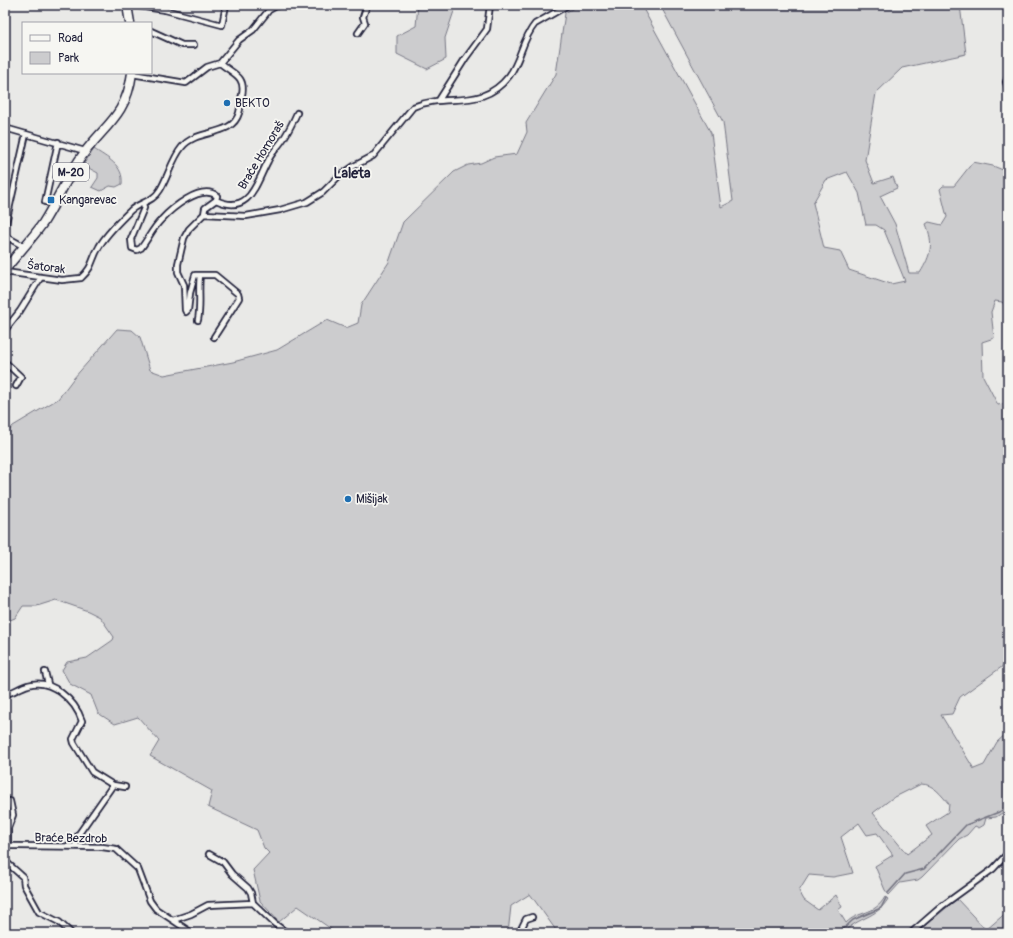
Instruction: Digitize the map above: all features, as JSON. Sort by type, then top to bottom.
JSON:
[{"type":"main road","points":[[127,5],[130,22]]},
{"type":"main road","name":"M-20","points":[[5,271],[49,213],[62,187],[85,151],[114,121],[121,110],[129,88],[132,74]]},
{"type":"street","points":[[132,5],[165,10],[222,25],[226,5]]},
{"type":"street","points":[[132,74],[186,83],[207,67],[220,63],[239,40],[253,30],[269,10],[278,5]]},
{"type":"street","points":[[358,33],[365,23],[364,17],[367,5]]},
{"type":"street","points":[[439,100],[465,59],[487,29],[490,5]]},
{"type":"street","points":[[204,214],[246,216],[280,210],[307,202],[323,192],[354,166],[373,156],[413,107],[439,100],[458,101],[478,98],[503,83],[518,60],[527,36],[535,24],[568,5]]},
{"type":"street","points":[[152,31],[182,45],[194,45]]},
{"type":"street","points":[[143,203],[149,201],[159,192],[182,147],[192,138],[202,134],[225,129],[235,121],[239,113],[243,84],[241,79],[220,63]]},
{"type":"street","points":[[1008,77],[1006,82],[1008,89]]},
{"type":"street","name":"Braće Homoraš","points":[[143,203],[144,208],[131,239],[132,248],[137,250],[142,248],[160,220],[182,201],[202,193],[214,194],[216,196],[216,200],[223,203],[240,204],[246,200],[260,182],[268,161],[284,139],[297,114]]},
{"type":"street","points":[[5,128],[85,151]]},
{"type":"street","points":[[5,227],[26,134]]},
{"type":"street","points":[[45,202],[58,142]]},
{"type":"street","points":[[214,337],[239,296],[219,277],[210,274],[193,277],[188,310],[186,312],[184,285],[178,272],[178,264],[184,238],[189,229],[204,214],[207,205],[216,200]]},
{"type":"street","name":"Šatorak","points":[[5,271],[62,280],[81,278],[94,263],[98,249],[102,242],[131,210],[143,203]]},
{"type":"street","points":[[5,236],[23,246]]},
{"type":"street","points":[[198,320],[201,305],[199,288],[200,275]]},
{"type":"street","points":[[5,330],[20,311],[40,277]]},
{"type":"street","points":[[5,362],[21,377],[16,386]]},
{"type":"street","points":[[45,672],[48,684]]},
{"type":"street","points":[[5,694],[28,684],[48,684],[74,703],[82,721],[73,739],[74,743],[92,772],[113,785],[125,787]]},
{"type":"street","points":[[75,848],[78,835],[113,785]]},
{"type":"street","points":[[6,847],[7,826],[12,815],[10,801]]},
{"type":"street","name":"Braće Bezdrob","points":[[6,847],[109,848],[121,852],[138,869],[150,901],[156,909],[166,917],[173,920],[180,927],[192,933]]},
{"type":"street","points":[[910,933],[942,906],[993,869],[1008,853]]},
{"type":"street","points":[[209,854],[223,862],[232,874],[248,888],[251,893],[253,903],[287,933]]},
{"type":"street","points":[[5,861],[23,877],[24,885],[39,912],[59,922],[71,933]]},
{"type":"street","points":[[173,920],[191,914],[208,905],[253,903]]},
{"type":"street","points":[[519,933],[526,919],[532,917]]},
{"type":"green space","points":[[418,5],[456,5],[445,38],[446,59],[427,69],[397,54],[397,36],[416,26]]},
{"type":"green space","points":[[579,5],[641,5],[711,133],[721,207],[733,201],[723,122],[660,5],[960,5],[966,54],[902,68],[876,93],[865,160],[874,183],[893,177],[897,188],[880,196],[895,224],[909,273],[920,273],[927,261],[931,244],[926,224],[929,222],[942,225],[947,217],[940,189],[943,186],[954,186],[973,162],[993,166],[1008,172],[1008,309],[1002,302],[995,301],[991,312],[994,338],[982,342],[983,376],[998,405],[1008,403],[1008,679],[1003,666],[960,697],[952,714],[941,715],[974,769],[984,765],[997,742],[1008,732],[1008,809],[996,817],[986,818],[984,825],[979,828],[975,826],[967,835],[959,839],[922,877],[918,880],[900,883],[889,895],[885,890],[875,866],[893,855],[877,833],[867,835],[859,823],[841,837],[853,873],[833,877],[809,875],[799,891],[804,900],[818,910],[836,895],[842,907],[838,910],[846,923],[856,916],[876,907],[885,897],[888,899],[883,906],[873,914],[855,923],[843,933],[832,933],[828,929],[821,933],[558,933],[530,894],[511,906],[508,933],[337,933],[298,906],[279,922],[260,901],[253,870],[269,853],[264,848],[257,830],[208,807],[212,791],[150,756],[159,741],[138,717],[115,724],[98,713],[91,695],[70,684],[62,670],[67,662],[87,658],[113,640],[114,637],[100,617],[88,611],[56,600],[37,606],[23,606],[15,618],[5,622],[5,435],[13,426],[58,399],[73,379],[117,329],[132,330],[140,337],[150,370],[164,375],[233,362],[277,350],[327,320],[346,328],[358,323],[361,305],[389,262],[403,222],[454,172],[468,165],[481,163],[494,157],[517,154],[527,132],[526,123],[556,74],[565,13]],"holes":[[[847,172],[859,193],[866,225],[876,225],[884,230],[905,281],[891,284],[849,270],[840,251],[824,248],[813,203],[826,180]],[[921,784],[930,786],[940,794],[949,804],[948,812],[926,826],[932,835],[907,854],[873,813],[891,799]]]},
{"type":"green space","points":[[94,149],[114,163],[122,177],[122,184],[116,187],[110,186],[101,191],[92,187],[98,178],[98,173],[83,165]]},
{"type":"green space","points":[[957,899],[986,930],[1008,911],[1008,933],[916,933]]},
{"type":"waterway","points":[[888,893],[905,874],[924,869],[966,825],[999,812],[1008,806]]},
{"type":"waterway","points":[[839,933],[853,920],[881,908],[886,898]]},
{"type":"place","name":"BEKTO","points":[[227,103]]},
{"type":"place","name":"Kangarevac","points":[[51,200]]},
{"type":"place","name":"Mišijak","points":[[348,499]]},
{"type":"district","name":"Laleta","points":[[352,173]]}]
